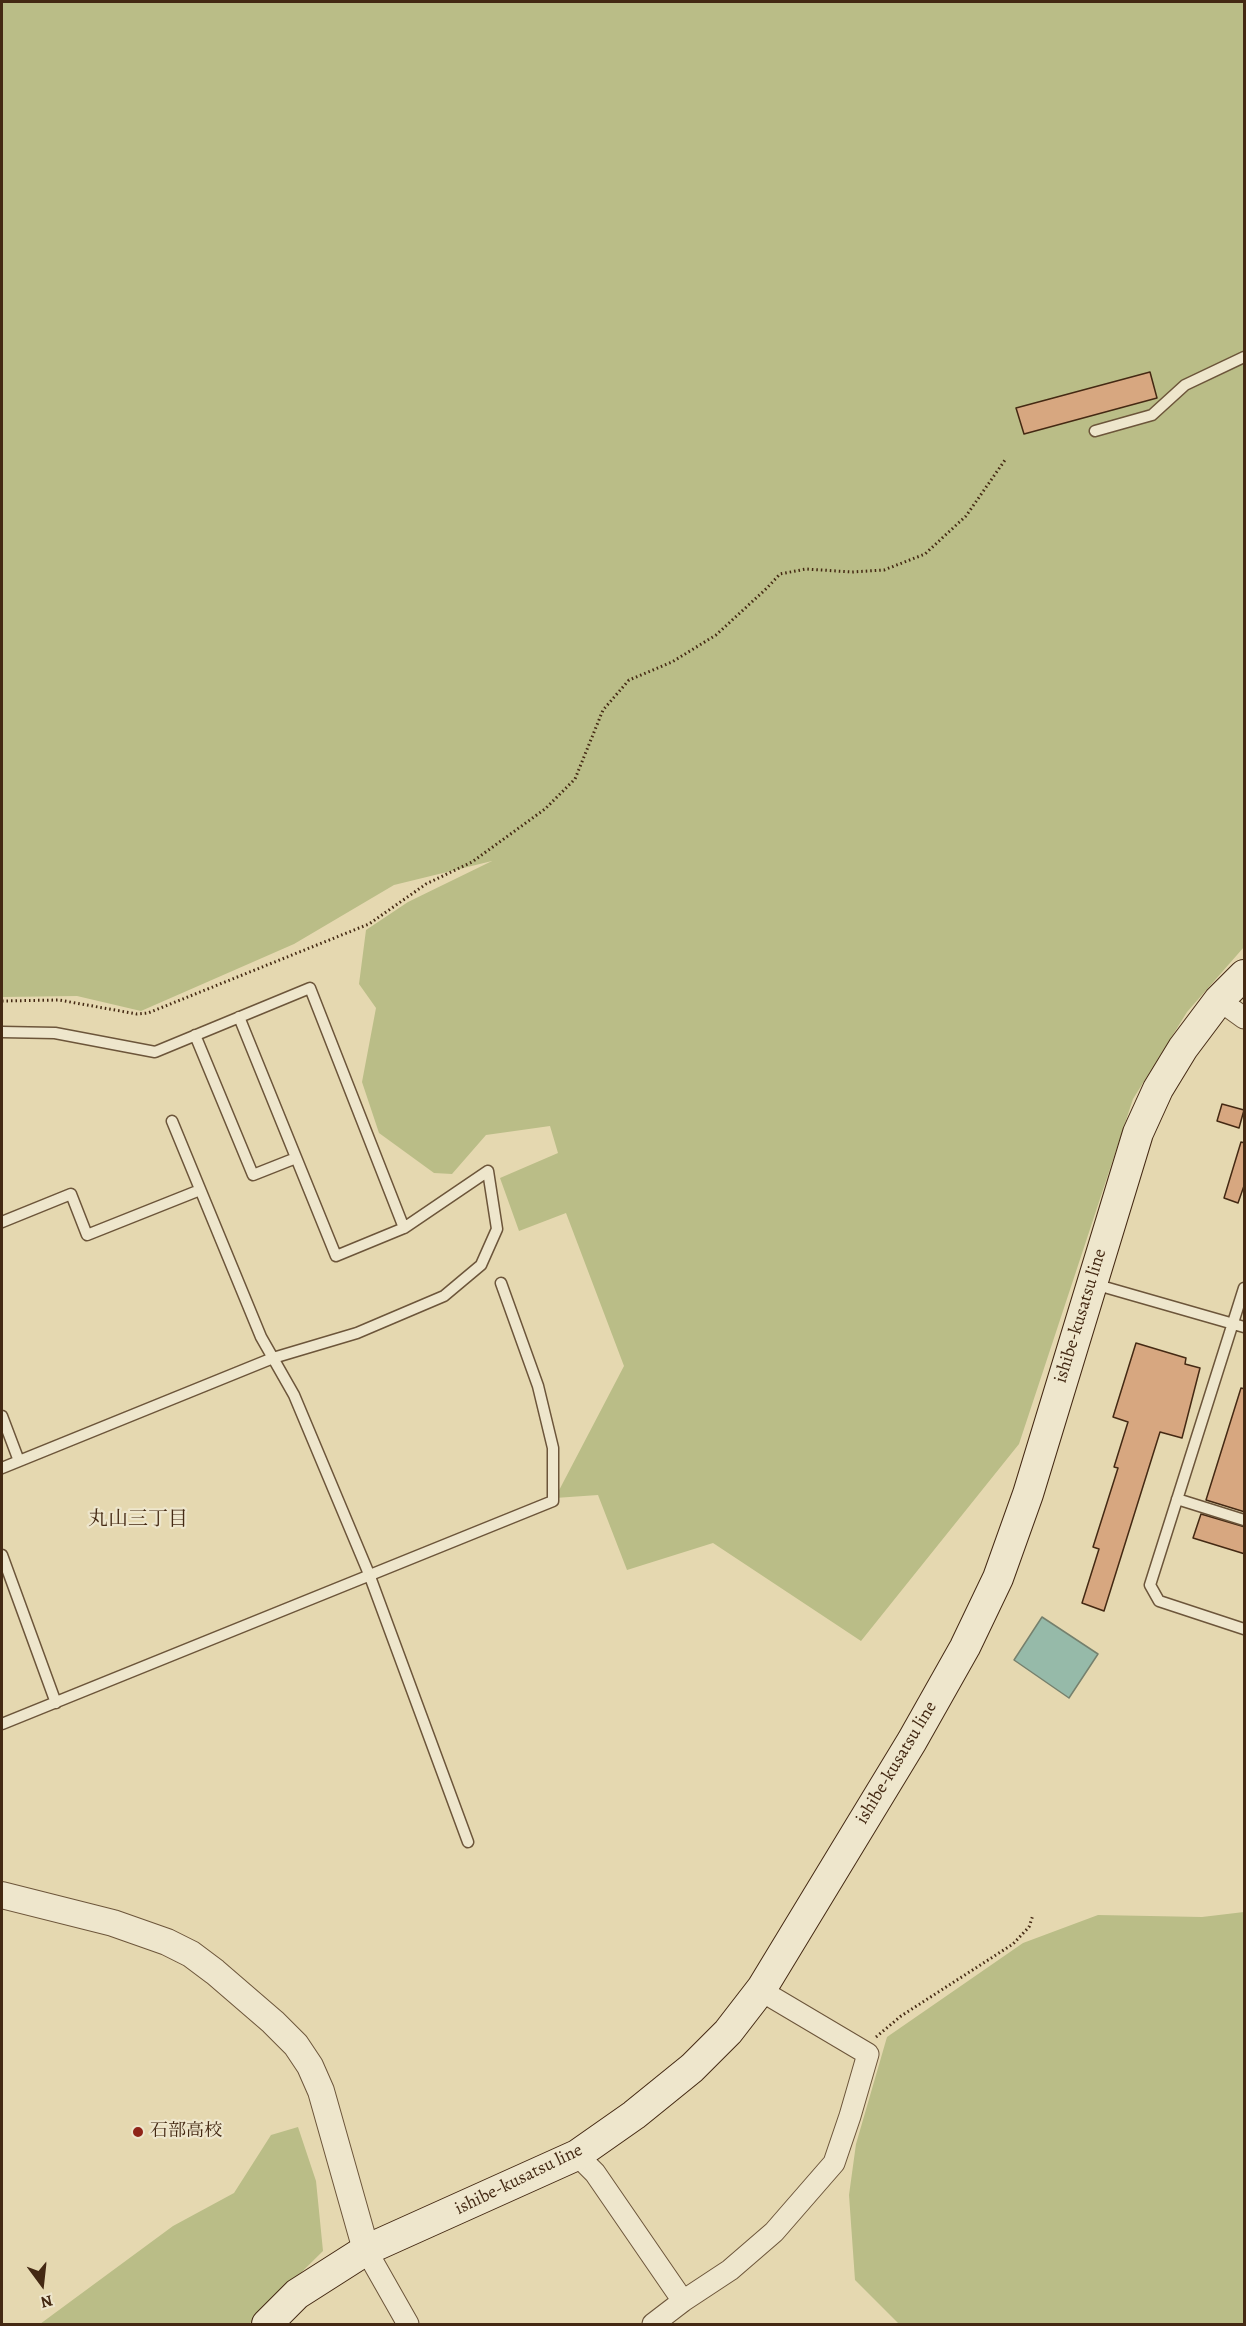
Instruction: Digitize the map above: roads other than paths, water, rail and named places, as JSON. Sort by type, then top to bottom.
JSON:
[{"type":"main road","name":"ishibe-kusatsu line","points":[[267,2325],[297,2294],[366,2250],[577,2155],[634,2115],[692,2068],[728,2032],[760,1990],[912,1741],[964,1647],[998,1578],[1028,1494],[1138,1133],[1158,1089],[1183,1048],[1219,1000],[1245,975]]},
{"type":"street","points":[[1219,1000],[1245,1018]]},
{"type":"street","points":[[2,1895],[113,1923],[167,1942],[191,1954],[215,1972],[281,2029],[296,2045],[310,2066],[321,2091],[366,2250],[408,2325]]},
{"type":"street","points":[[653,2325],[683,2301],[730,2270],[774,2232],[834,2163],[868,2054],[760,1990]]},
{"type":"street","points":[[577,2155],[595,2173],[683,2301]]},
{"type":"lane","points":[[1095,431],[1152,415],[1185,385],[1245,357]]},
{"type":"lane","points":[[2,1032],[55,1033],[155,1052],[310,988],[404,1228]]},
{"type":"lane","points":[[2,1468],[273,1358],[357,1333],[444,1296],[481,1265],[496,1229],[488,1171],[404,1228],[336,1256],[239,1017]]},
{"type":"lane","points":[[195,1035],[253,1175],[296,1158]]},
{"type":"lane","points":[[172,1121],[261,1337],[294,1395],[369,1575],[468,1842]]},
{"type":"lane","points":[[2,1222],[71,1194],[87,1235],[200,1190]]},
{"type":"lane","points":[[2,1724],[553,1501],[553,1448],[537,1386],[501,1283]]},
{"type":"lane","points":[[1091,1283],[1245,1327]]},
{"type":"lane","points":[[1245,1288],[1150,1585],[1159,1601],[1245,1629]]},
{"type":"lane","points":[[2,1416],[20,1461]]},
{"type":"lane","points":[[1177,1499],[1245,1520]]},
{"type":"lane","points":[[2,1556],[56,1703]]},
{"type":"place","name":"石部高校","points":[[138,2132]]},
{"type":"district","name":"丸山三丁目","points":[[138,1520]]}]
